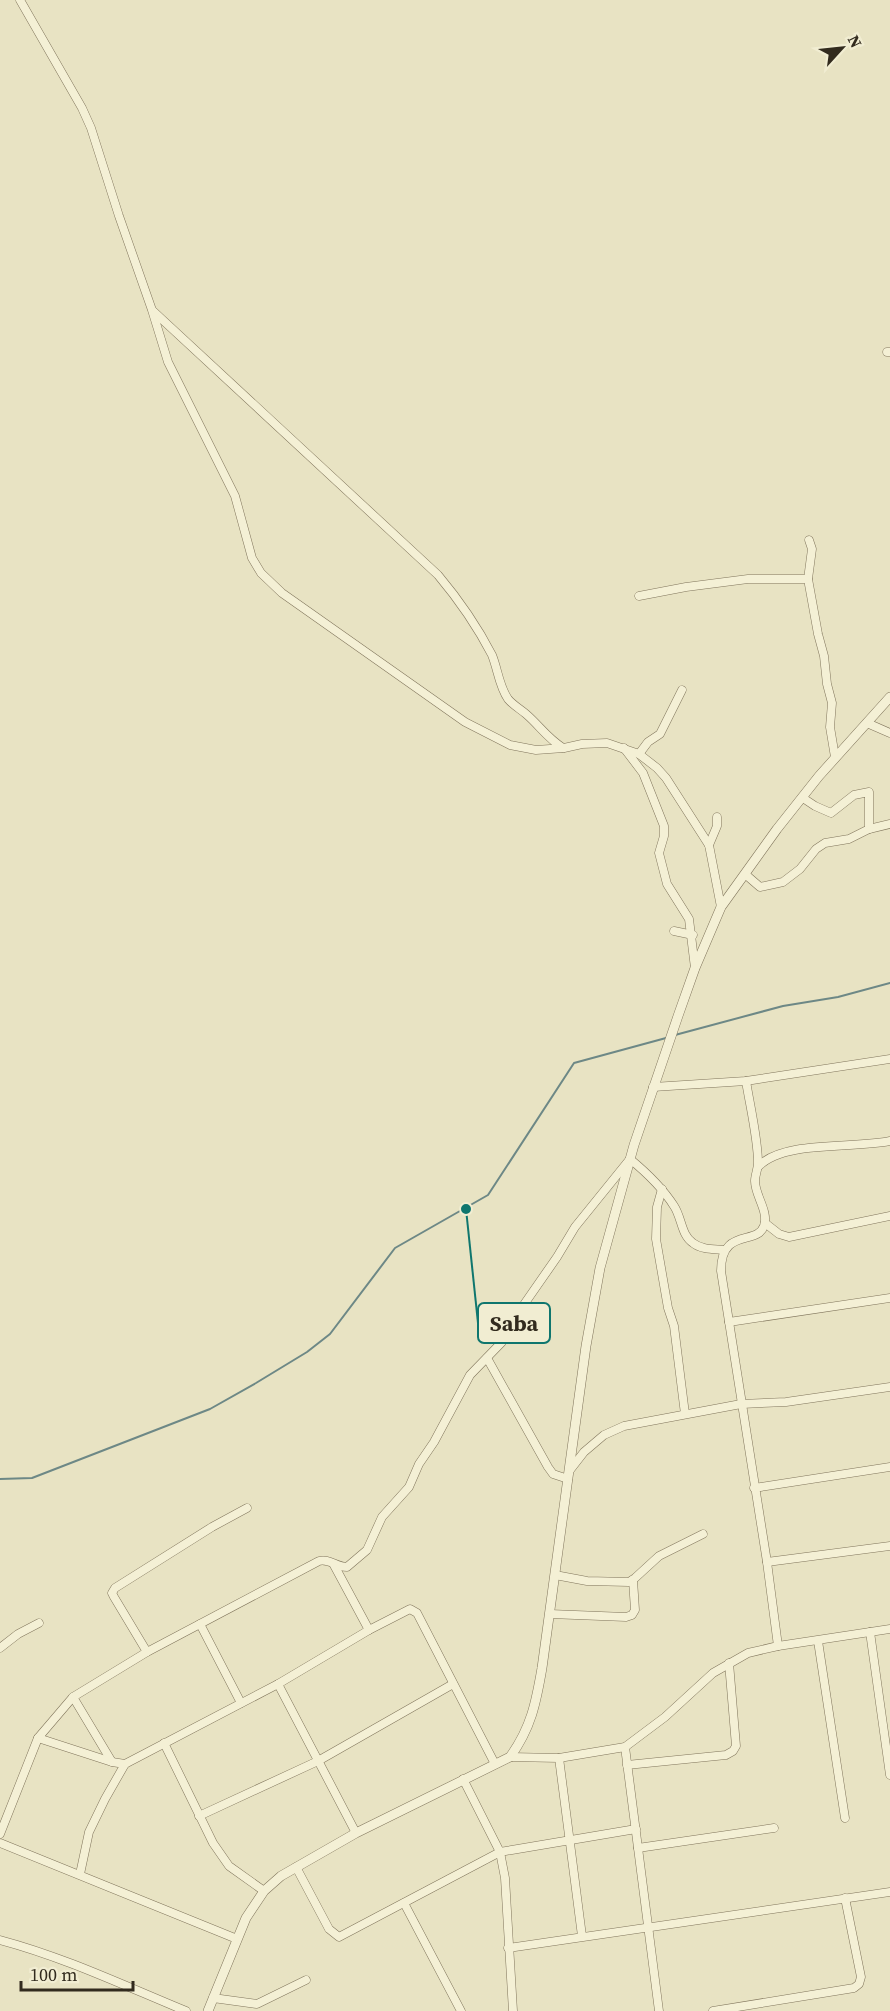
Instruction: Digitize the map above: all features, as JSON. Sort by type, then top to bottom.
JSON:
[{"type":"street","points":[[20,0],[66,79],[91,128],[168,362],[235,496],[252,558],[261,573],[270,583],[465,722],[510,745],[524,749],[564,748],[582,744],[607,743],[639,754],[666,778],[709,845],[721,907]]},
{"type":"street","points":[[152,310],[438,575],[462,603],[492,655],[507,698],[527,714],[545,735],[564,748]]},
{"type":"street","points":[[809,540],[812,549],[808,579],[832,703],[830,727],[835,757]]},
{"type":"street","points":[[639,596],[748,579],[808,579]]},
{"type":"street","points":[[639,754],[648,742],[660,734],[682,690]]},
{"type":"street","points":[[510,1757],[526,1734],[534,1710],[550,1614],[592,1310],[603,1259],[652,1087],[695,968],[721,907],[802,798],[835,757],[890,697]]},
{"type":"street","points":[[867,723],[890,733]]},
{"type":"street","points":[[623,747],[643,773],[655,800],[664,829],[659,850],[664,876],[688,915],[693,935],[695,968]]},
{"type":"street","points":[[802,798],[831,813],[854,795],[864,791],[869,792],[871,793],[868,829]]},
{"type":"street","points":[[709,845],[717,826],[717,817]]},
{"type":"street","points":[[745,874],[760,887],[783,882],[800,869],[810,854],[820,845],[849,839],[868,829],[890,824]]},
{"type":"street","points":[[674,931],[693,935]]},
{"type":"street","points":[[652,1087],[746,1081],[890,1059]]},
{"type":"street","points":[[746,1081],[759,1166],[755,1180],[765,1214],[765,1223],[759,1232],[737,1241],[724,1250],[721,1258],[721,1271],[778,1646]]},
{"type":"street","points":[[759,1166],[771,1158],[792,1151],[872,1145],[890,1141]]},
{"type":"street","points":[[630,1159],[662,1189],[675,1207],[691,1242],[702,1248],[724,1250]]},
{"type":"street","points":[[0,1834],[38,1738],[73,1697],[147,1653],[319,1561],[326,1560],[347,1567],[367,1550],[381,1517],[408,1487],[470,1375],[502,1342],[575,1227],[630,1159]]},
{"type":"street","points":[[662,1189],[657,1207],[657,1239],[668,1308],[675,1326],[685,1414]]},
{"type":"street","points":[[765,1223],[779,1234],[789,1237],[890,1216]]},
{"type":"street","points":[[729,1322],[890,1298]]},
{"type":"street","points":[[487,1358],[548,1467],[553,1474],[569,1475]]},
{"type":"street","points":[[569,1475],[584,1452],[604,1435],[624,1426],[741,1404],[786,1402],[890,1387]]},
{"type":"street","points":[[754,1488],[890,1467]]},
{"type":"street","points":[[147,1653],[112,1593],[115,1588],[212,1527],[247,1508]]},
{"type":"street","points":[[555,1575],[587,1581],[620,1583],[633,1580],[653,1560],[703,1534]]},
{"type":"street","points":[[767,1562],[890,1546]]},
{"type":"street","points":[[334,1564],[369,1630]]},
{"type":"street","points":[[550,1614],[626,1617],[635,1610],[633,1580]]},
{"type":"street","points":[[80,1874],[89,1832],[125,1764],[278,1684],[369,1630],[406,1611],[415,1611],[495,1764]]},
{"type":"street","points":[[0,1648],[39,1623]]},
{"type":"street","points":[[200,1624],[241,1702]]},
{"type":"street","points":[[208,2011],[246,1918],[264,1891],[281,1876],[356,1833],[510,1757],[559,1758],[625,1747],[665,1718],[714,1673],[748,1653],[778,1646],[890,1629]]},
{"type":"street","points":[[870,1632],[890,1775]]},
{"type":"street","points":[[818,1641],[845,1818]]},
{"type":"street","points":[[627,1765],[726,1755],[733,1751],[736,1746],[729,1663]]},
{"type":"street","points":[[278,1684],[356,1833]]},
{"type":"street","points":[[199,1816],[318,1761],[453,1684]]},
{"type":"street","points":[[73,1697],[112,1762]]},
{"type":"street","points":[[38,1738],[112,1762],[125,1764]]},
{"type":"street","points":[[164,1743],[213,1843],[229,1866],[264,1891]]},
{"type":"street","points":[[625,1747],[659,2011]]},
{"type":"street","points":[[559,1758],[582,1936]]},
{"type":"street","points":[[463,1779],[500,1852],[505,1878],[513,2011]]},
{"type":"street","points":[[638,1848],[774,1828]]},
{"type":"street","points":[[296,1867],[328,1929],[339,1937],[500,1852],[636,1829]]},
{"type":"street","points":[[0,1843],[237,1940]]},
{"type":"street","points":[[508,1948],[890,1892]]},
{"type":"street","points":[[713,2011],[854,1988],[859,1984],[861,1977],[845,1898]]},
{"type":"street","points":[[404,1903],[461,2011]]},
{"type":"street","points":[[0,1940],[80,1967],[186,2011]]},
{"type":"street","points":[[213,1998],[257,2004],[306,1980]]},
{"type":"waterway","points":[[675,1035],[783,1006],[838,997],[890,983]]},
{"type":"waterway","points":[[0,1479],[32,1478],[210,1409],[307,1352],[330,1334],[395,1248],[488,1195],[574,1063],[666,1038]]},
{"type":"place","name":"Saba","points":[[466,1209]]}]
